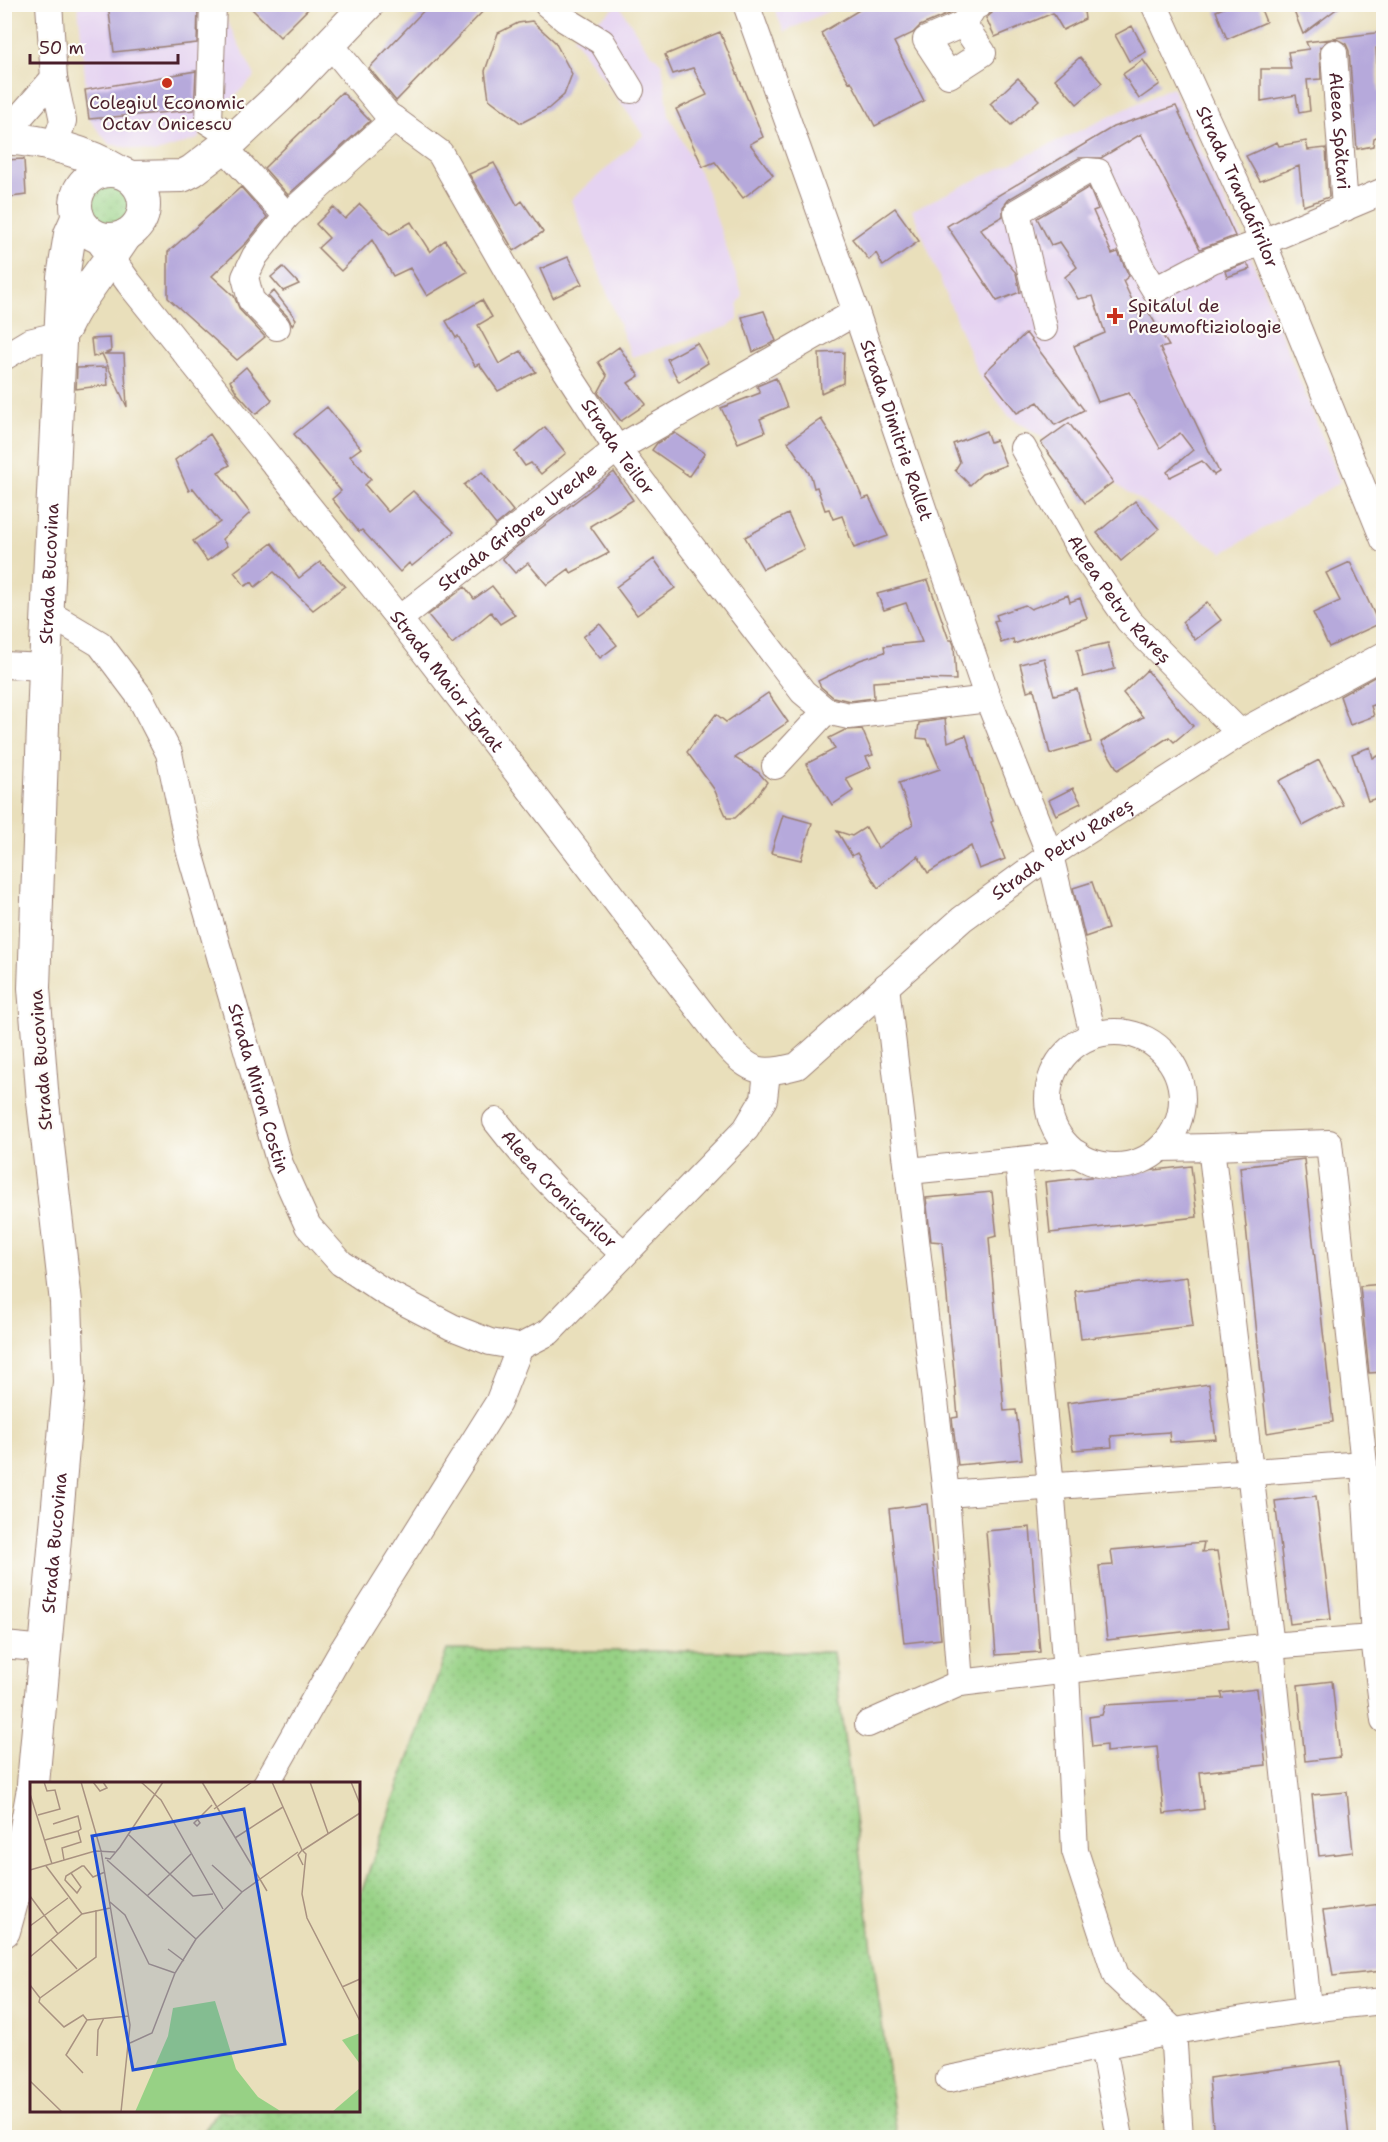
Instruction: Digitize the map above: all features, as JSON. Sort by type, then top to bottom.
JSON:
[{"type":"main road","points":[[109,226],[230,142],[368,4]]},
{"type":"main road","points":[[4,137],[59,132],[116,169],[143,195],[109,226]]},
{"type":"main road","points":[[59,132],[109,226]]},
{"type":"main road","points":[[109,226],[89,178],[116,169],[182,176]]},
{"type":"main road","name":"Strada Bucovina","points":[[62,334],[84,293],[109,226]]},
{"type":"main road","name":"Strada Bucovina","points":[[33,1782],[69,1382],[66,1302],[42,1102],[34,988],[45,666],[65,256],[70,234],[109,226]]},
{"type":"main road","points":[[4,1931],[23,1893],[30,1816]]},
{"type":"street","points":[[48,4],[59,132]]},
{"type":"street","points":[[213,4],[209,122],[230,142],[287,216]]},
{"type":"street","points":[[547,4],[566,20],[602,42],[631,90]]},
{"type":"street","name":"Strada Dimitrie Rallet","points":[[746,4],[856,312],[988,699],[1050,855],[1093,1035]]},
{"type":"street","points":[[963,24],[974,7],[980,4]]},
{"type":"street","name":"Strada Trandafirilor","points":[[1154,4],[1263,242],[1383,540]]},
{"type":"street","name":"Strada Teilor","points":[[330,44],[394,119],[440,153],[550,345],[617,449],[803,692],[826,711]]},
{"type":"street","name":"Aleea Spătari","points":[[1334,53],[1344,208]]},
{"type":"street","points":[[4,137],[54,78]]},
{"type":"street","points":[[277,327],[251,300],[245,277],[255,256],[287,216],[394,119]]},
{"type":"street","points":[[1044,328],[1017,212],[1087,171],[1098,172],[1141,267],[1155,290],[1212,260],[1263,242],[1383,191]]},
{"type":"street","points":[[109,226],[136,239],[129,283]]},
{"type":"street","name":"Strada Maior Ignat","points":[[109,226],[129,283],[399,619],[727,1046],[744,1065],[767,1072]]},
{"type":"street","name":"Strada Grigore Ureche","points":[[399,619],[617,449],[856,312]]},
{"type":"street","points":[[4,357],[29,342],[62,334]]},
{"type":"street","name":"Aleea Petru Rareș","points":[[1023,448],[1080,550],[1129,621],[1240,733]]},
{"type":"street","name":"Strada Miron Costin","points":[[48,613],[100,644],[140,697],[169,753],[189,849],[280,1164],[308,1226],[341,1263],[383,1292],[452,1327],[490,1342],[520,1347]]},
{"type":"street","name":"Strada Petru Rareș","points":[[767,1072],[797,1066],[962,919],[1050,855],[1240,733],[1383,655]]},
{"type":"street","points":[[4,665],[45,666]]},
{"type":"street","points":[[775,766],[826,711],[849,716],[988,699]]},
{"type":"street","points":[[886,986],[946,1494],[960,1683]]},
{"type":"street","points":[[1113,1031],[1133,1034],[1152,1042],[1167,1055],[1180,1083],[1182,1113],[1174,1132],[1162,1148],[1143,1160],[1120,1166],[1098,1164],[1078,1154],[1062,1140],[1052,1121],[1048,1100],[1051,1080],[1060,1060],[1074,1045],[1093,1035],[1113,1031]]},
{"type":"street","points":[[267,1782],[342,1651],[498,1403],[520,1347],[549,1332],[746,1129],[764,1099],[767,1072]]},
{"type":"street","name":"Aleea Cronicarilor","points":[[496,1121],[556,1192],[624,1254]]},
{"type":"street","points":[[1162,1148],[1329,1143],[1364,1464],[1379,1637],[1383,1720]]},
{"type":"street","points":[[1211,1147],[1272,1647],[1308,2007]]},
{"type":"street","points":[[909,1172],[1078,1154]]},
{"type":"street","points":[[1017,1161],[1051,1486],[1066,1672],[1075,1851],[1116,1976],[1173,2030],[1180,2138]]},
{"type":"street","points":[[946,1494],[1252,1474],[1364,1464]]},
{"type":"street","points":[[868,1724],[960,1683],[1379,1637]]},
{"type":"street","points":[[4,1645],[46,1649]]},
{"type":"street","points":[[949,2079],[1173,2030],[1308,2007],[1383,2001]]},
{"type":"street","points":[[1103,2046],[1120,2138]]},
{"type":"shaded area","points":[[773,4],[842,5],[784,32]]},
{"type":"shaded area","name":"Colegiul Economic Octav Onicescu","points":[[78,5],[219,5],[255,76],[209,122],[198,139],[154,153],[109,144],[89,119]]},
{"type":"shaded area","points":[[619,5],[645,46],[662,64],[669,116],[703,179],[743,296],[738,303],[738,320],[727,327],[632,357],[571,200],[644,135],[573,37]]},
{"type":"shaded area","name":"Spitalul de Pneumoftiziologie","points":[[1172,87],[1251,257],[1340,482],[1223,553],[1009,416],[979,376],[912,210]]},
{"type":"green space","points":[[105,179],[115,179],[128,186],[135,199],[135,209],[128,222],[115,229],[105,229],[96,225],[89,218],[85,209],[85,199],[89,190],[96,183]]},
{"type":"green space","points":[[447,1650],[833,1652],[897,2137],[200,2137],[217,2112],[360,2112],[360,1896]]},
{"type":"building","points":[[108,4],[198,4],[197,43],[114,52]]},
{"type":"building","points":[[247,4],[313,4],[280,37]]},
{"type":"building","points":[[430,4],[490,4],[396,101],[369,68]]},
{"type":"building","points":[[869,4],[958,4],[953,12],[920,26],[913,33],[894,42],[924,101],[875,126],[851,81],[849,82],[821,33]]},
{"type":"building","points":[[995,4],[1083,4],[1085,19],[1063,30],[1053,13],[995,37],[986,18],[992,13]]},
{"type":"building","points":[[1233,4],[1259,4],[1266,22],[1227,39],[1216,11]]},
{"type":"building","points":[[1291,4],[1343,4],[1303,34]]},
{"type":"building","points":[[532,21],[555,42],[572,74],[564,95],[548,109],[521,123],[489,99],[485,71],[498,33],[518,23]]},
{"type":"building","points":[[1132,26],[1146,52],[1129,61],[1115,35]]},
{"type":"building","points":[[720,32],[763,137],[750,144],[773,175],[743,198],[715,162],[703,167],[676,109],[707,95],[693,68],[673,74],[665,55]]},
{"type":"building","points":[[1383,32],[1383,46],[1376,48],[1379,91],[1383,90],[1383,134],[1374,138],[1373,146],[1357,149],[1349,51],[1346,44],[1334,38]]},
{"type":"building","points":[[1331,39],[1320,47],[1321,79],[1307,80],[1310,111],[1299,113],[1296,95],[1261,101],[1261,69],[1291,69],[1288,52],[1309,49],[1306,42]]},
{"type":"building","points":[[1080,57],[1102,83],[1077,104],[1055,79]]},
{"type":"building","points":[[1143,60],[1160,84],[1139,99],[1123,74]]},
{"type":"building","points":[[196,71],[194,110],[89,119],[85,90]]},
{"type":"building","points":[[1018,78],[1039,100],[1011,125],[990,104]]},
{"type":"building","points":[[342,92],[370,121],[288,195],[264,168]]},
{"type":"building","points":[[1176,106],[1235,236],[1200,249],[1141,134],[1101,158],[1079,158],[1009,199],[1003,207],[1003,216],[980,229],[1016,273],[1020,292],[997,301],[947,226],[1113,127]]},
{"type":"building","points":[[1306,141],[1308,150],[1326,148],[1329,197],[1303,206],[1299,166],[1260,181],[1246,156],[1277,142],[1279,146]]},
{"type":"building","points":[[24,159],[26,195],[4,198],[4,160]]},
{"type":"building","points":[[494,163],[517,205],[522,201],[543,232],[514,251],[469,174]]},
{"type":"building","points":[[241,187],[267,217],[247,242],[212,276],[234,296],[240,310],[265,337],[237,360],[168,298],[168,252]]},
{"type":"building","points":[[1089,187],[1098,209],[1093,211],[1112,254],[1118,252],[1129,276],[1123,281],[1140,317],[1148,311],[1169,346],[1160,348],[1219,472],[1214,475],[1202,461],[1170,477],[1167,472],[1193,450],[1180,433],[1160,448],[1129,393],[1098,402],[1074,346],[1105,333],[1093,296],[1078,299],[1065,277],[1077,267],[1060,242],[1051,245],[1037,218]]},
{"type":"building","points":[[360,204],[390,234],[411,222],[430,252],[445,240],[467,272],[427,296],[410,268],[393,276],[372,240],[341,271],[318,248],[329,238],[316,224],[333,207],[345,219]]},
{"type":"building","points":[[895,208],[919,241],[883,266],[876,253],[869,260],[852,239]]},
{"type":"building","points":[[568,257],[582,284],[553,298],[540,269]]},
{"type":"building","points":[[1247,263],[1250,269],[1227,277],[1225,271]]},
{"type":"building","points":[[283,267],[299,284],[283,291],[271,277]]},
{"type":"building","points":[[274,291],[296,319],[292,325],[288,317],[268,296]]},
{"type":"building","points":[[482,300],[492,317],[478,325],[499,364],[521,351],[536,372],[498,391],[479,364],[475,366],[458,336],[456,338],[446,321]]},
{"type":"building","points":[[764,311],[776,341],[753,352],[742,317]]},
{"type":"building","points":[[1026,333],[1084,410],[1055,425],[1038,402],[1017,413],[985,372]]},
{"type":"building","points":[[110,338],[111,351],[104,354],[124,354],[127,407],[102,354],[93,357],[91,339]]},
{"type":"building","points":[[697,343],[708,363],[679,382],[667,359]]},
{"type":"building","points":[[619,347],[639,376],[628,383],[646,404],[621,421],[598,393],[607,376],[598,362]]},
{"type":"building","points":[[844,352],[843,383],[821,393],[819,353]]},
{"type":"building","points":[[106,367],[108,385],[76,389],[77,368]]},
{"type":"building","points":[[246,367],[272,400],[256,414],[237,393],[230,381]]},
{"type":"building","points":[[776,378],[787,407],[760,419],[765,432],[738,443],[721,408],[760,393],[757,386]]},
{"type":"building","points":[[327,407],[361,448],[350,456],[371,479],[365,485],[388,512],[413,491],[454,532],[412,566],[409,563],[400,572],[362,530],[359,532],[332,499],[341,491],[294,434]]},
{"type":"building","points":[[821,419],[844,455],[863,499],[869,497],[888,536],[854,548],[842,516],[833,519],[829,509],[825,510],[817,487],[814,488],[811,476],[788,442]]},
{"type":"building","points":[[1069,423],[1113,482],[1085,503],[1041,443]]},
{"type":"building","points":[[545,427],[566,453],[541,474],[531,463],[525,466],[515,452]]},
{"type":"building","points":[[986,431],[990,442],[996,440],[1006,465],[982,474],[970,485],[955,470],[960,462],[953,444]]},
{"type":"building","points":[[675,433],[705,453],[689,476],[652,450],[657,443]]},
{"type":"building","points":[[210,434],[230,465],[218,472],[250,513],[222,539],[227,546],[207,561],[193,541],[220,522],[193,488],[189,491],[175,460]]},
{"type":"building","points":[[482,472],[513,511],[496,525],[464,485]]},
{"type":"building","points":[[614,472],[633,500],[590,526],[609,553],[571,573],[569,569],[547,585],[528,563],[515,573],[502,558]]},
{"type":"building","points":[[1135,501],[1159,529],[1121,561],[1097,533]]},
{"type":"building","points":[[788,514],[804,549],[763,569],[745,537]]},
{"type":"building","points":[[272,543],[299,578],[320,562],[345,586],[313,610],[274,572],[255,587],[252,582],[245,586],[234,572]]},
{"type":"building","points":[[654,559],[675,588],[637,615],[616,587]]},
{"type":"building","points":[[1350,562],[1379,624],[1329,647],[1313,613],[1340,601],[1326,573]]},
{"type":"building","points":[[928,580],[949,640],[952,640],[954,645],[956,680],[919,679],[873,682],[874,698],[850,701],[833,697],[821,687],[818,681],[860,660],[885,652],[884,646],[922,642],[906,603],[884,610],[877,594]]},
{"type":"building","points":[[492,586],[515,615],[500,624],[491,612],[452,644],[428,615],[465,587],[474,599]]},
{"type":"building","points":[[1068,595],[1070,602],[1080,598],[1087,618],[1014,644],[1013,639],[1001,643],[994,621],[998,620],[996,615],[1025,605],[1031,609]]},
{"type":"building","points":[[1207,602],[1221,620],[1195,640],[1182,622]]},
{"type":"building","points":[[600,624],[617,645],[600,658],[583,637]]},
{"type":"building","points":[[1108,643],[1115,669],[1083,677],[1077,650]]},
{"type":"building","points":[[1044,658],[1054,695],[1077,689],[1091,742],[1050,754],[1034,689],[1027,691],[1020,664]]},
{"type":"building","points":[[1147,670],[1193,726],[1174,742],[1169,737],[1118,770],[1101,742],[1143,717],[1123,693]]},
{"type":"building","points":[[1383,672],[1383,702],[1371,706],[1374,716],[1350,725],[1340,696]]},
{"type":"building","points":[[768,693],[788,722],[735,758],[759,773],[767,782],[753,801],[735,818],[727,818],[714,789],[687,752],[716,714],[726,722]]},
{"type":"building","points":[[945,719],[948,742],[966,735],[993,821],[991,822],[1005,859],[979,869],[971,846],[928,873],[918,856],[878,888],[857,853],[852,856],[837,831],[852,836],[866,827],[878,848],[913,824],[899,783],[940,769],[927,739],[917,738],[919,723]]},
{"type":"building","points":[[862,729],[873,755],[866,757],[871,767],[846,778],[853,791],[832,805],[806,764],[835,749],[829,738],[845,730]]},
{"type":"building","points":[[1370,747],[1373,758],[1383,754],[1383,796],[1368,801],[1352,754]]},
{"type":"building","points":[[1319,760],[1343,805],[1303,826],[1279,781]]},
{"type":"building","points":[[1073,788],[1081,803],[1056,815],[1049,800]]},
{"type":"building","points":[[783,815],[812,823],[801,860],[771,853]]},
{"type":"building","points":[[1092,882],[1108,929],[1085,937],[1073,888]]},
{"type":"building","points":[[1304,1159],[1333,1422],[1267,1433],[1240,1167]]},
{"type":"building","points":[[1191,1166],[1197,1217],[1050,1233],[1045,1182]]},
{"type":"building","points":[[992,1192],[997,1236],[989,1238],[1004,1411],[1016,1410],[1022,1459],[958,1465],[952,1418],[958,1417],[942,1242],[931,1241],[926,1198]]},
{"type":"building","points":[[1187,1277],[1193,1326],[1081,1339],[1075,1291]]},
{"type":"building","points":[[1383,1284],[1383,1372],[1369,1373],[1360,1286]]},
{"type":"building","points":[[1209,1384],[1216,1439],[1170,1442],[1169,1432],[1111,1436],[1112,1447],[1073,1450],[1067,1403]]},
{"type":"building","points":[[1316,1496],[1331,1619],[1290,1624],[1275,1501]]},
{"type":"building","points":[[927,1504],[941,1639],[904,1643],[889,1509]]},
{"type":"building","points":[[1030,1527],[1040,1652],[996,1655],[986,1531]]},
{"type":"building","points":[[1204,1542],[1202,1552],[1217,1551],[1229,1627],[1107,1640],[1099,1566],[1113,1565],[1111,1550]]},
{"type":"building","points":[[1332,1681],[1340,1757],[1305,1761],[1298,1685]]},
{"type":"building","points":[[1257,1689],[1266,1765],[1200,1772],[1204,1809],[1164,1814],[1157,1747],[1106,1752],[1106,1745],[1092,1747],[1089,1717],[1102,1715],[1105,1705],[1223,1698],[1221,1693]]},
{"type":"building","points":[[1347,1792],[1353,1852],[1319,1856],[1312,1795]]},
{"type":"building","points":[[1381,1904],[1383,1971],[1333,1976],[1323,1911]]},
{"type":"building","points":[[1341,2061],[1349,2138],[1214,2138],[1209,2078]]},
{"type":"place","name":"Colegiul Economic Octav Onicescu","points":[[167,83]]},
{"type":"place","name":"Spitalul de Pneumoftiziologie","points":[[1115,316]]}]
